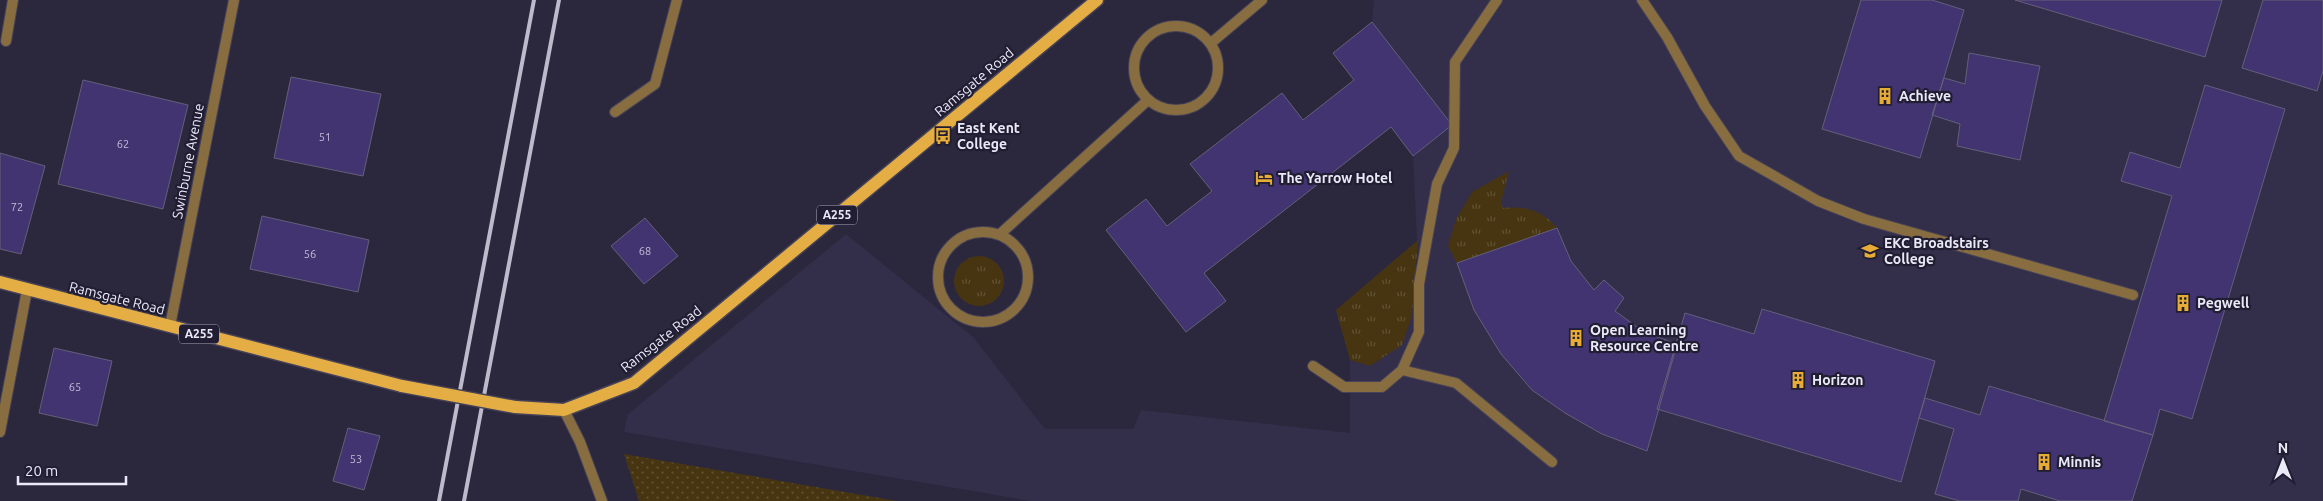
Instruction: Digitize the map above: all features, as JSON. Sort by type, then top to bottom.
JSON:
[{"type":"main road","name":"Ramsgate Road","points":[[0,282],[402,386],[515,407],[564,410],[634,383],[1097,0]]},
{"type":"street","points":[[6,41],[13,0]]},
{"type":"street","name":"Swinburne Avenue","points":[[170,326],[234,0]]},
{"type":"street","points":[[615,112],[654,84],[677,0]]},
{"type":"street","points":[[1211,43],[1262,0]]},
{"type":"street","points":[[1313,366],[1344,387],[1382,387],[1402,370],[1419,332],[1419,284],[1437,184],[1454,148],[1455,62],[1497,0]]},
{"type":"street","points":[[1642,0],[1667,37],[1705,106],[1739,156],[1818,201],[1864,219],[2133,295]]},
{"type":"street","points":[[1173,25],[1187,27],[1200,33],[1211,43],[1218,69],[1216,82],[1209,94],[1199,103],[1187,109],[1173,110],[1160,108],[1148,100],[1139,90],[1134,69],[1138,48],[1147,37],[1159,29],[1173,25]]},
{"type":"street","points":[[999,235],[1148,100]]},
{"type":"street","points":[[984,232],[999,235],[1012,242],[1022,253],[1027,267],[1028,282],[1024,296],[1016,308],[1004,317],[990,322],[976,322],[961,316],[950,307],[942,294],[938,280],[940,265],[946,252],[956,241],[970,234],[984,232]]},
{"type":"street","points":[[0,432],[26,290]]},
{"type":"street","points":[[1402,370],[1456,384],[1552,462]]},
{"type":"street","points":[[564,410],[580,442],[602,501]]},
{"type":"shaded area","name":"EKC Broadstairs College","points":[[1374,0],[2323,0],[2323,501],[1031,501],[624,432],[628,414],[846,234],[973,337],[1045,429],[1133,429],[1141,410],[1350,433],[1350,360],[1370,366],[1412,315],[1413,287],[1418,261],[1413,156],[1452,125],[1372,22]]},
{"type":"green space","points":[[1509,171],[1501,202],[1503,208],[1519,208],[1539,213],[1557,228],[1457,263],[1448,246],[1456,219],[1472,192]]},
{"type":"green space","points":[[1418,240],[1412,315],[1402,345],[1370,366],[1350,360],[1336,310]]},
{"type":"green space","points":[[979,256],[989,258],[997,263],[1002,271],[1004,281],[1002,291],[997,299],[989,304],[979,306],[969,304],[961,299],[956,291],[954,281],[956,271],[961,263],[969,258]]},
{"type":"green space","points":[[624,454],[897,501],[639,501]]},
{"type":"building","name":"Achieve","points":[[1861,0],[1932,0],[1964,10],[1920,158],[1822,129]]},
{"type":"building","points":[[2015,0],[2222,0],[2205,57]]},
{"type":"building","points":[[2263,0],[2323,0],[2323,71],[2317,91],[2242,68]]},
{"type":"building","name":"The Yarrow Hotel","points":[[1372,22],[1452,125],[1413,156],[1391,127],[1204,273],[1226,301],[1186,332],[1106,230],[1146,199],[1167,226],[1212,191],[1190,164],[1282,93],[1303,120],[1354,80],[1333,53]]},
{"type":"building","points":[[1969,53],[2040,66],[2020,160],[1957,146],[1960,124],[1932,115],[1944,78],[1965,84]]},
{"type":"building","points":[[291,77],[381,94],[363,176],[274,158]]},
{"type":"building","points":[[83,80],[188,105],[163,209],[58,184]]},
{"type":"building","name":"Pegwell","points":[[2205,85],[2285,109],[2192,419],[2160,409],[2153,435],[2104,421],[2172,196],[2121,181],[2130,152],[2180,168]]},
{"type":"building","points":[[0,153],[45,166],[21,254],[0,249]]},
{"type":"building","points":[[262,216],[369,240],[358,292],[250,269]]},
{"type":"building","points":[[645,218],[678,256],[644,284],[611,246]]},
{"type":"building","name":"Open Learning Resource Centre","points":[[1557,228],[1571,261],[1594,290],[1604,280],[1624,298],[1615,311],[1644,332],[1677,344],[1647,451],[1602,434],[1565,413],[1532,390],[1501,354],[1474,310],[1457,263]]},
{"type":"building","name":"Horizon","points":[[1762,309],[1935,361],[1901,482],[1657,409],[1685,313],[1754,334]]},
{"type":"building","points":[[54,348],[112,361],[97,426],[39,413]]},
{"type":"building","name":"Minnis","points":[[1989,386],[2153,435],[2132,501],[2060,501],[2021,489],[2018,501],[1960,501],[1935,494],[1954,429],[1919,418],[1925,398],[1980,415]]},
{"type":"building","points":[[348,428],[380,436],[364,490],[333,481]]},
{"type":"railway","points":[[439,501],[534,0]]},
{"type":"railway","points":[[464,501],[559,0]]},
{"type":"place","name":"Achieve","points":[[1885,96]]},
{"type":"place","name":"East Kent College","points":[[943,136]]},
{"type":"place","name":"The Yarrow Hotel","points":[[1264,178]]},
{"type":"place","name":"EKC Broadstairs College","points":[[1870,251]]},
{"type":"place","name":"Pegwell","points":[[2183,303]]},
{"type":"place","name":"Open Learning Resource Centre","points":[[1576,338]]},
{"type":"place","name":"Horizon","points":[[1798,380]]},
{"type":"place","name":"Minnis","points":[[2044,462]]}]
